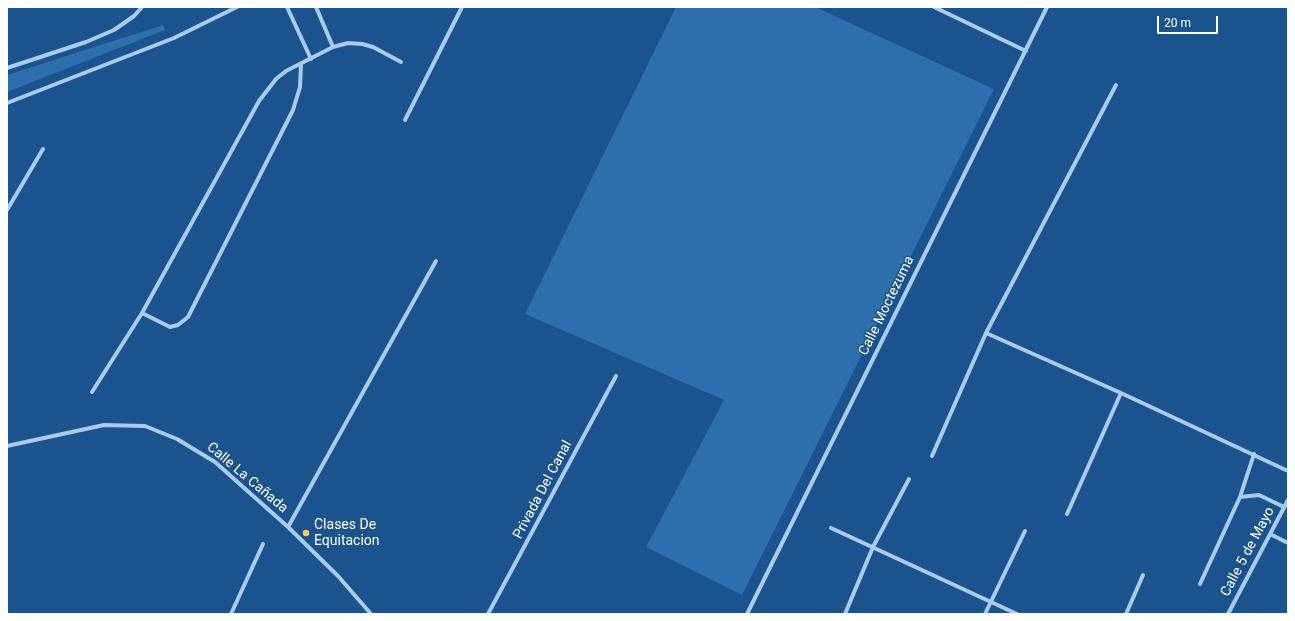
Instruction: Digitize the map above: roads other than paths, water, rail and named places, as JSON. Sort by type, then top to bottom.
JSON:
[{"type":"street","points":[[7,68],[86,42],[114,30],[134,16],[142,7]]},
{"type":"street","points":[[7,103],[174,38],[237,7]]},
{"type":"street","points":[[287,7],[311,59]]},
{"type":"street","points":[[316,7],[333,47]]},
{"type":"street","points":[[405,120],[462,7]]},
{"type":"street","points":[[934,7],[1026,51]]},
{"type":"street","name":"Calle Moctezuma","points":[[747,614],[1048,7]]},
{"type":"street","points":[[92,392],[142,313],[259,101],[276,79],[286,71],[333,47],[348,43],[362,44],[373,47],[401,62]]},
{"type":"street","points":[[142,313],[170,326],[178,325],[188,317],[293,110],[300,87],[301,64]]},
{"type":"street","points":[[932,456],[986,333],[1116,85]]},
{"type":"street","points":[[7,210],[43,149]]},
{"type":"street","points":[[288,527],[436,261]]},
{"type":"street","points":[[986,333],[1254,454],[1288,472]]},
{"type":"street","name":"Privada Del Canal","points":[[488,614],[616,376]]},
{"type":"street","points":[[1067,514],[1121,393]]},
{"type":"street","name":"Calle La Cañada","points":[[7,446],[104,425],[145,426],[177,439],[215,462],[288,527],[338,576],[371,614]]},
{"type":"street","points":[[1200,584],[1240,497],[1254,454]]},
{"type":"street","points":[[845,614],[873,547],[909,479]]},
{"type":"street","points":[[1240,497],[1259,495],[1284,507]]},
{"type":"street","name":"Calle 5 de Mayo","points":[[1228,614],[1288,500]]},
{"type":"street","points":[[831,528],[1017,614]]},
{"type":"street","points":[[985,614],[1025,531]]},
{"type":"street","points":[[1270,534],[1288,543]]},
{"type":"street","points":[[231,614],[263,544]]},
{"type":"street","points":[[1126,614],[1143,575]]},
{"type":"place","name":"Clases De Equitacion","points":[[306,533]]}]
